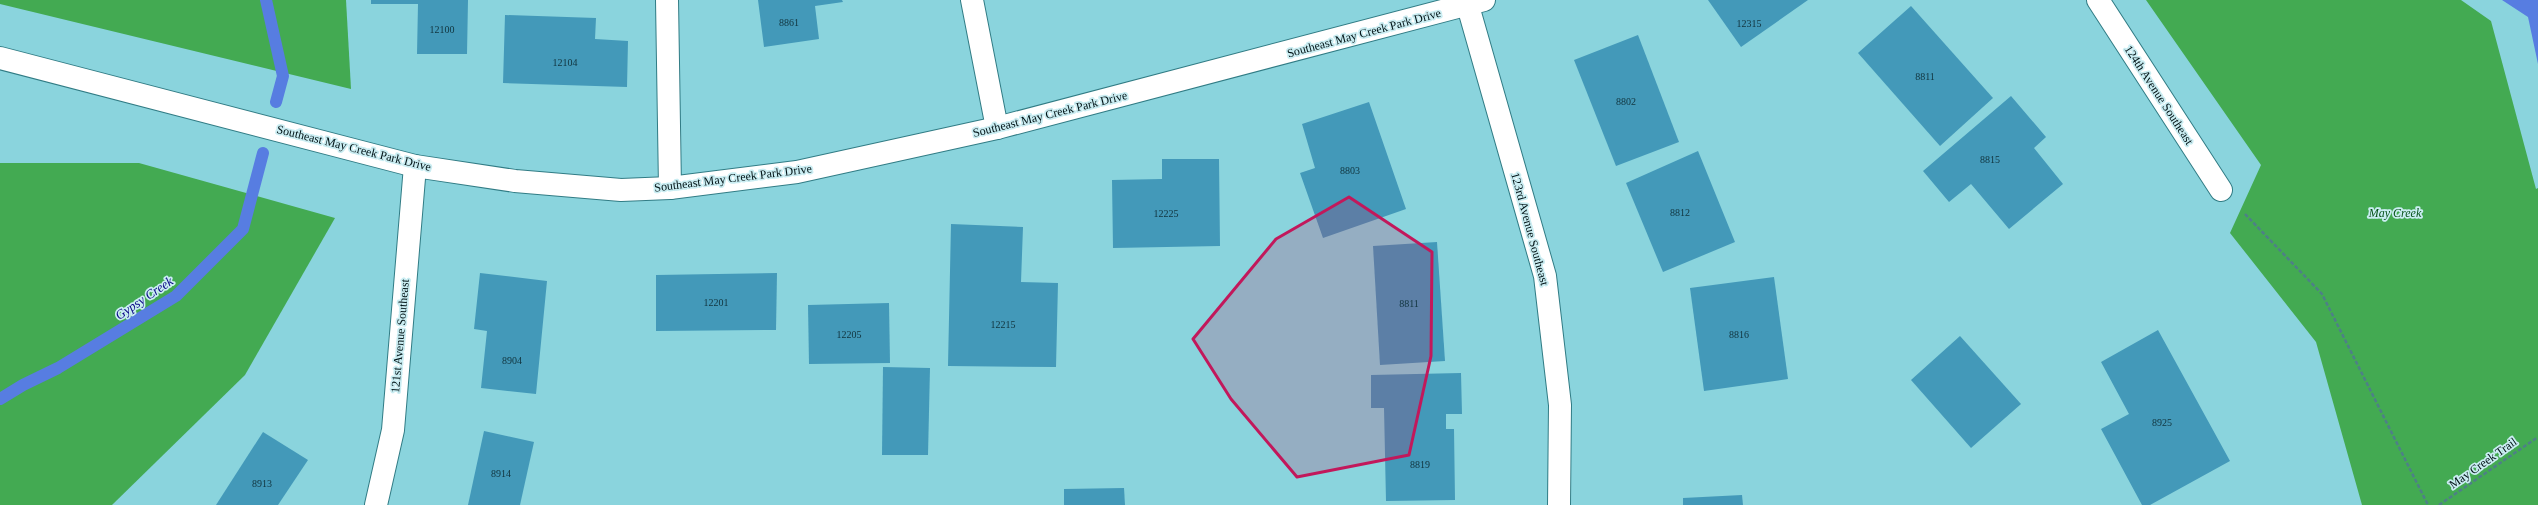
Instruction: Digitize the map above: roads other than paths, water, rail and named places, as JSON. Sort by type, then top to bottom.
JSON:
[{"type":"street","points":[[667,0],[670,188]]},
{"type":"street","points":[[972,0],[997,128]]},
{"type":"street","name":"124th Avenue Southeast","points":[[2098,0],[2221,190]]},
{"type":"street","name":"Southeast May Creek Park Drive","points":[[0,58],[415,166],[515,181],[621,190],[670,188],[797,172],[997,128],[1476,3]]},
{"type":"street","name":"123rd Avenue Southeast","points":[[1476,3],[1545,276],[1560,406],[1559,505]]},
{"type":"street","name":"121st Avenue Southeast","points":[[376,505],[393,430],[415,166]]},
{"type":"water","points":[[2502,0],[2538,0],[2538,64],[2528,17]]},
{"type":"waterway","name":"Gypsy Creek","points":[[266,0],[283,76],[276,102]]},
{"type":"waterway","name":"Gypsy Creek","points":[[0,399],[23,385],[58,368],[176,296],[243,229],[263,153]]},
{"type":"park label","name":"May Creek","points":[[2395,213]]}]
